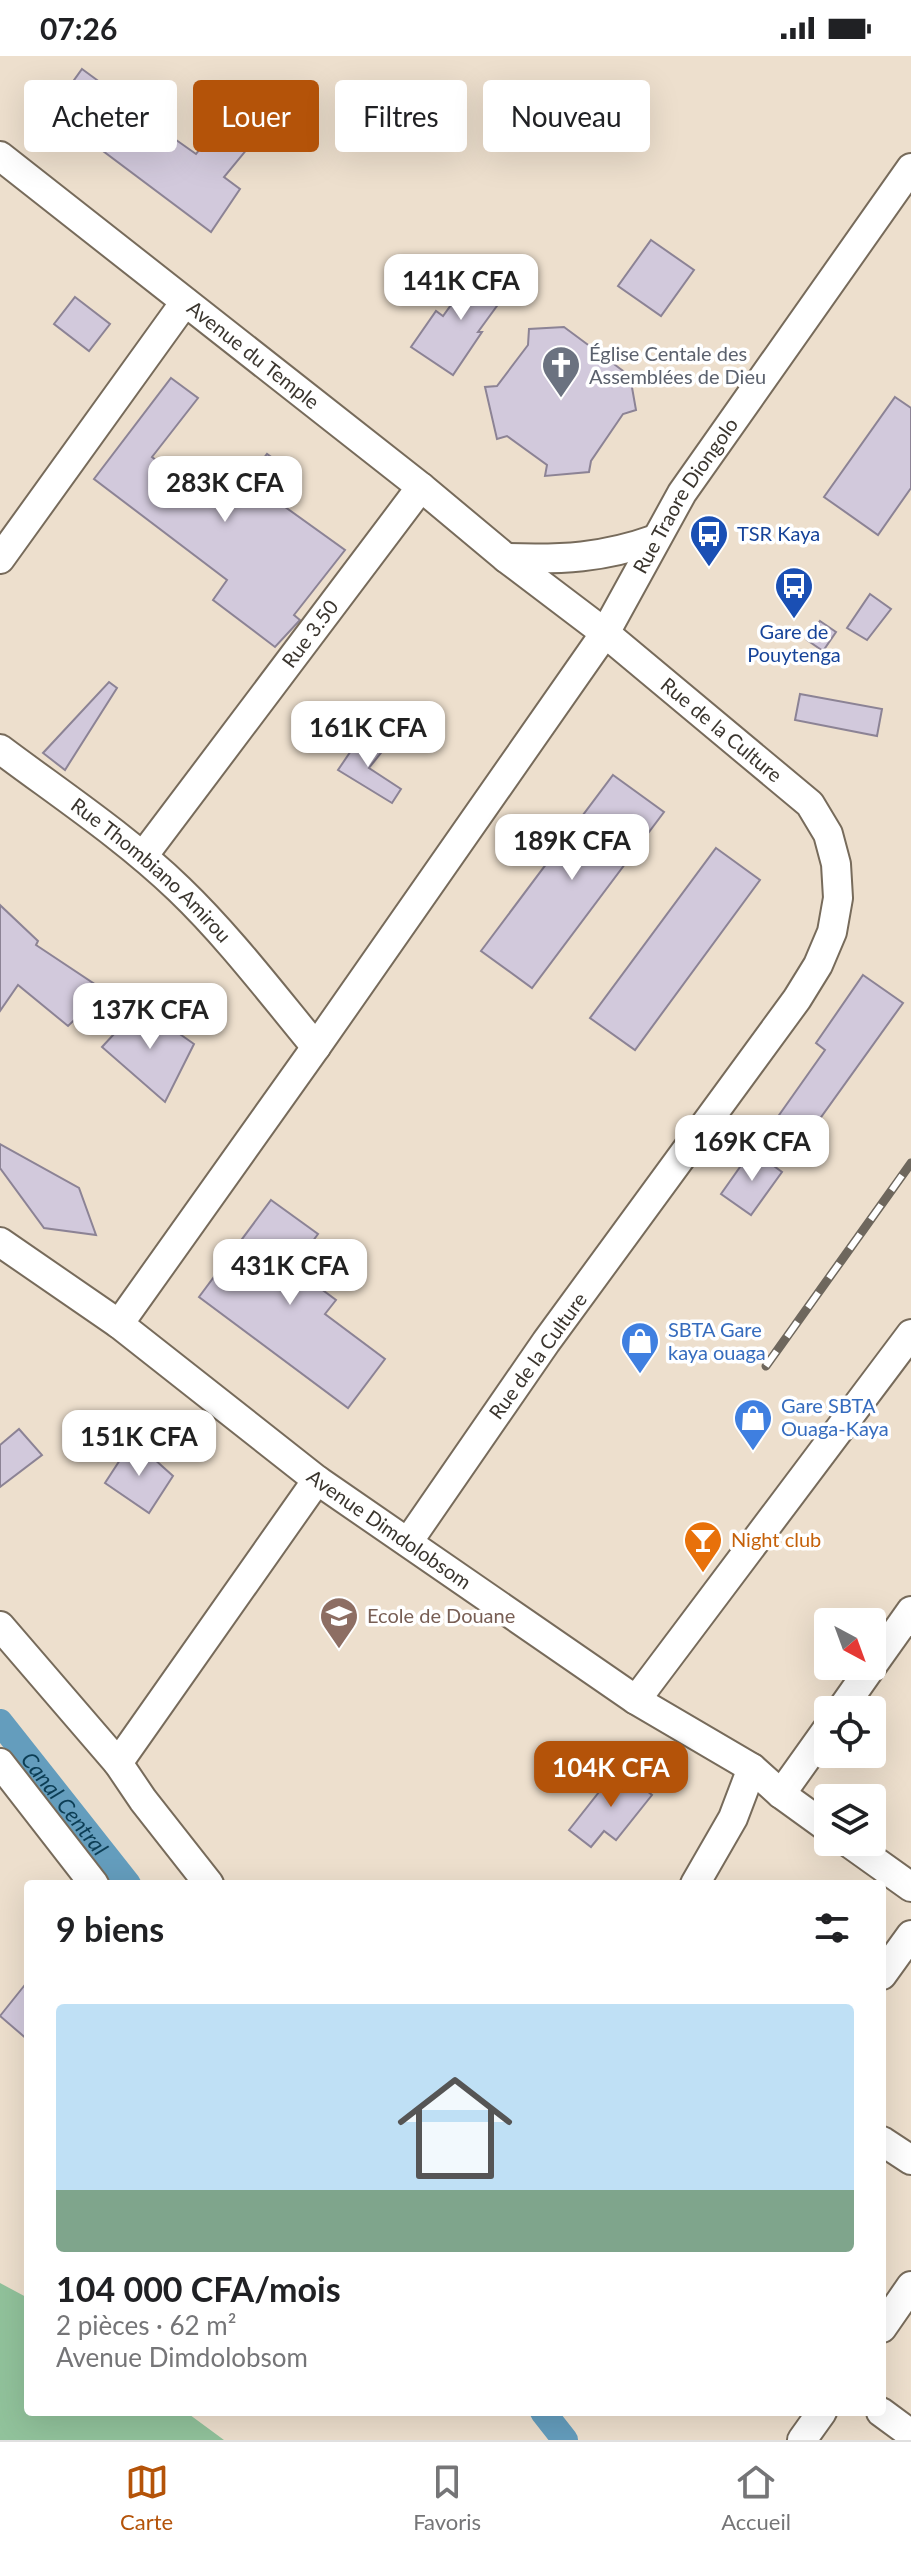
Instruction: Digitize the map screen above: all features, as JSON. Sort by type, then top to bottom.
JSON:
[{"type":"street","name":"Avenue du Temple","points":[[0,156],[605,633]]},
{"type":"street","name":"Rue Traore Diongolo","points":[[605,633],[682,493],[911,168]]},
{"type":"street","points":[[0,559],[185,302]]},
{"type":"street","name":"Rue 3.50","points":[[143,856],[421,487]]},
{"type":"street","points":[[506,558],[594,557],[627,550],[656,539]]},
{"type":"street","points":[[119,1324],[605,633]]},
{"type":"street","name":"Rue de la Culture","points":[[408,1542],[546,1342],[797,999],[818,965],[832,932],[838,898],[836,864],[828,834],[810,804],[605,633]]},
{"type":"street","name":"Rue Thombiano Amirou","points":[[0,749],[143,856],[208,919],[316,1047]]},
{"type":"street","name":"Avenue Dimdolobsom","points":[[4,1254],[119,1324],[317,1480],[636,1700],[752,1768],[814,1818]]},
{"type":"street","points":[[636,1700],[911,1334]]},
{"type":"street","points":[[118,1763],[317,1480]]},
{"type":"street","points":[[886,1647],[911,1612]]},
{"type":"street","points":[[0,1626],[118,1763],[206,1880]]},
{"type":"street","points":[[781,1794],[814,1748]]},
{"type":"street","points":[[0,1763],[91,1880]]},
{"type":"street","points":[[697,1880],[733,1818],[752,1768]]},
{"type":"street","points":[[868,1856],[911,1887]]},
{"type":"street","points":[[886,1969],[911,1935]]},
{"type":"street","points":[[886,2144],[911,2160]]},
{"type":"street","points":[[886,2322],[911,2286]]},
{"type":"street","points":[[802,2440],[819,2416]]},
{"type":"street","points":[[886,2416],[911,2434]]},
{"type":"green space","points":[[0,2283],[24,2296],[24,2416],[191,2416],[224,2440],[0,2440]]},
{"type":"building","points":[[82,69],[97,80],[74,80]]},
{"type":"building","points":[[177,141],[196,154],[245,152],[224,177],[240,189],[211,232],[104,152],[177,152]]},
{"type":"building","points":[[651,240],[694,270],[661,316],[618,286]]},
{"type":"building","points":[[479,266],[510,288],[478,332],[482,332],[453,375],[411,347],[436,311],[443,316]]},
{"type":"building","points":[[75,297],[110,324],[89,351],[54,324]]},
{"type":"building","name":"Église Centale des Assemblées de Dieu","points":[[564,327],[630,376],[636,410],[623,414],[591,461],[589,472],[545,476],[547,465],[507,436],[497,439],[485,387],[497,386],[528,345],[529,329]]},
{"type":"building","points":[[171,378],[198,398],[152,457],[223,511],[267,454],[293,473],[274,499],[345,550],[294,615],[300,620],[275,647],[213,600],[227,580],[94,479]]},
{"type":"building","points":[[895,397],[911,408],[911,488],[878,535],[824,497]]},
{"type":"building","points":[[870,594],[891,609],[867,640],[847,628]]},
{"type":"building","points":[[820,621],[836,632],[823,651],[807,640]]},
{"type":"building","points":[[109,682],[117,688],[65,770],[43,753]]},
{"type":"building","points":[[800,694],[882,709],[877,736],[795,720]]},
{"type":"building","points":[[361,736],[384,749],[369,768],[401,789],[392,803],[338,770]]},
{"type":"building","points":[[613,775],[664,812],[532,988],[481,951]]},
{"type":"building","points":[[716,848],[760,880],[635,1050],[590,1018]]},
{"type":"building","points":[[0,905],[38,941],[36,945],[105,991],[68,1026],[18,985],[0,1011]]},
{"type":"building","points":[[863,975],[903,1003],[806,1138],[777,1118],[825,1050],[816,1043]]},
{"type":"building","points":[[140,1006],[194,1044],[165,1102],[102,1047]]},
{"type":"building","points":[[0,1144],[79,1188],[96,1235],[44,1228],[0,1168]]},
{"type":"building","points":[[752,1150],[782,1172],[751,1215],[721,1194]]},
{"type":"building","points":[[271,1200],[318,1234],[293,1268],[336,1300],[325,1314],[385,1359],[348,1408],[199,1297]]},
{"type":"building","points":[[19,1429],[42,1455],[0,1487],[0,1445]]},
{"type":"building","points":[[133,1440],[173,1476],[149,1513],[105,1483]]},
{"type":"building","points":[[618,1768],[652,1795],[616,1840],[604,1831],[591,1847],[569,1830]]},
{"type":"building","points":[[24,1986],[24,2037],[0,2016]]},
{"type":"waterway","name":"Canal Central","points":[[0,1722],[125,1880]]},
{"type":"waterway","name":"Canal Central","points":[[546,2416],[565,2440]]},
{"type":"railway","points":[[766,1366],[911,1163]]},
{"type":"place","name":"Église Centale des Assemblées de Dieu","points":[[561,399]]},
{"type":"place","name":"TSR Kaya","points":[[709,568]]},
{"type":"place","name":"Gare de Pouytenga","points":[[794,620]]},
{"type":"place","name":"SBTA Gare kaya ouaga","points":[[640,1375]]},
{"type":"place","name":"Gare SBTA Ouaga-Kaya","points":[[753,1452]]},
{"type":"place","name":"Night club","points":[[703,1574]]},
{"type":"place","name":"Ecole de Douane","points":[[339,1650]]}]
